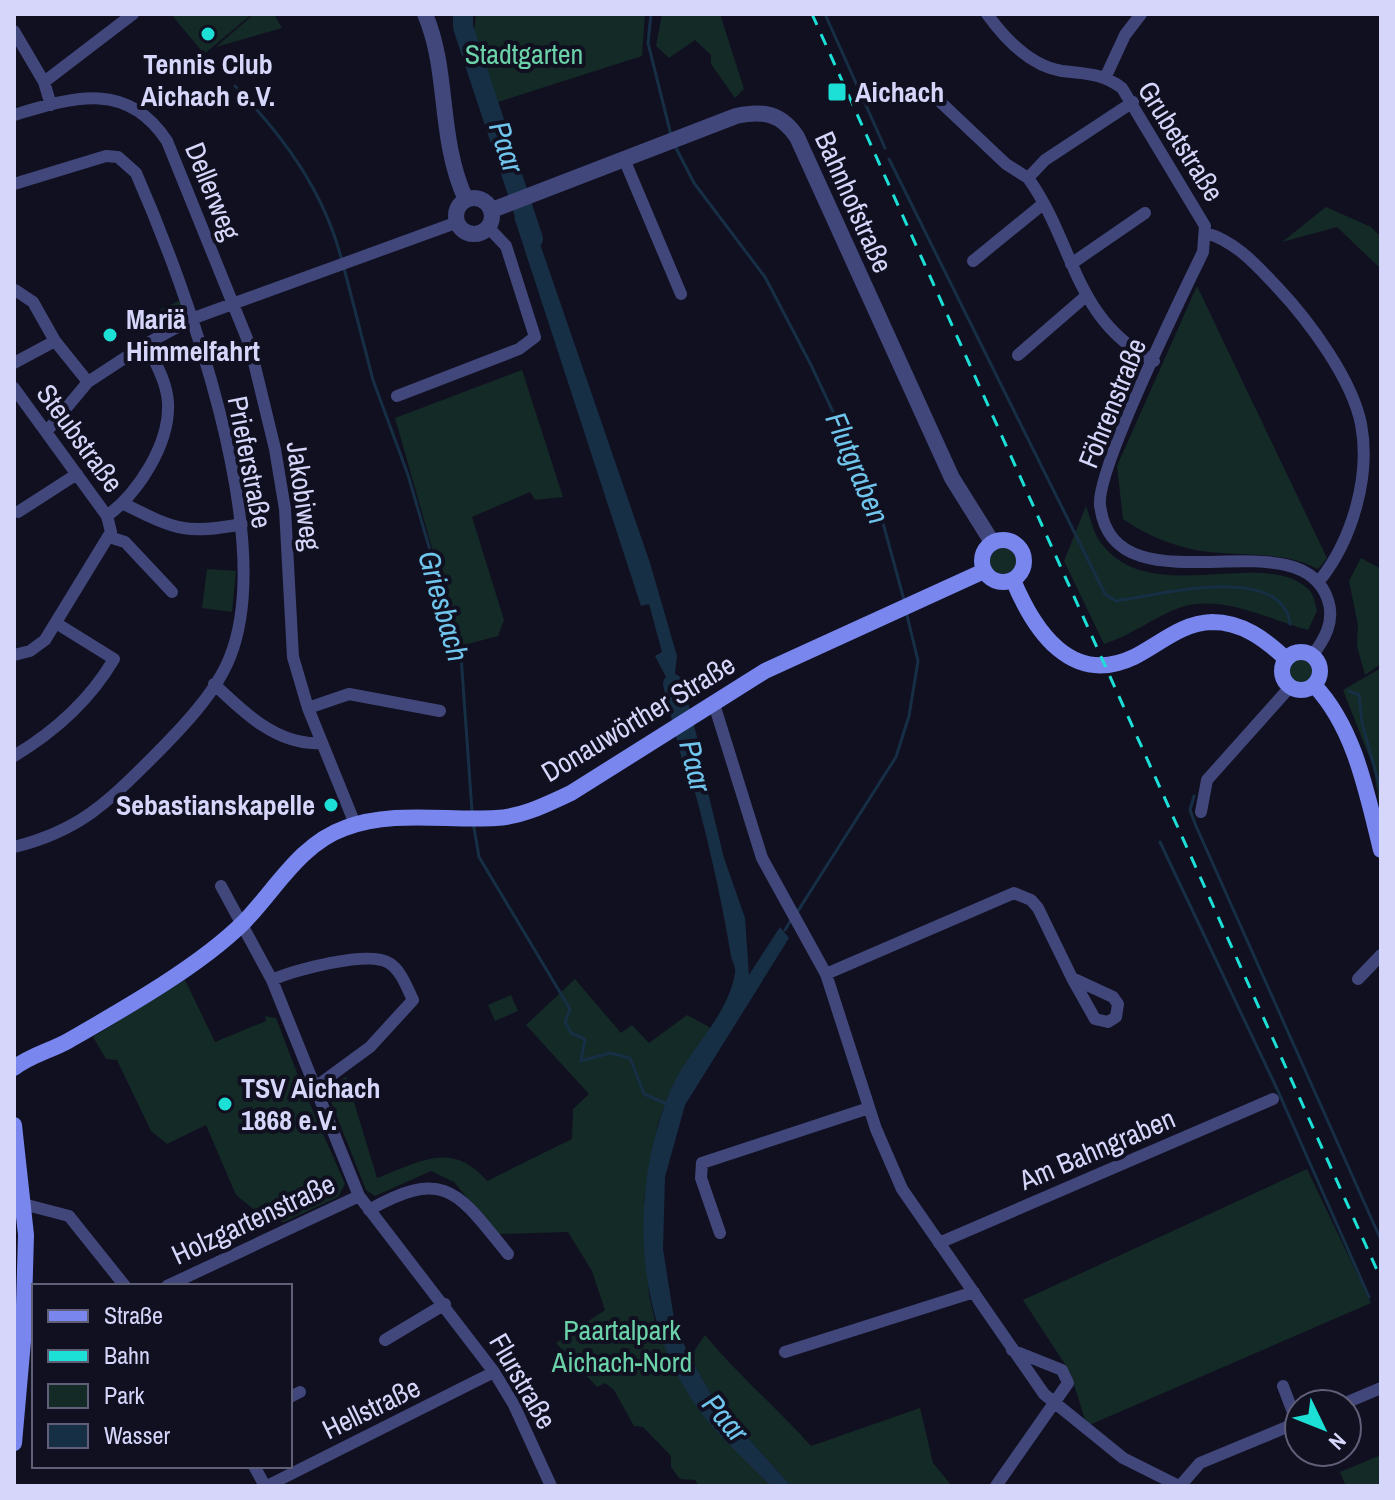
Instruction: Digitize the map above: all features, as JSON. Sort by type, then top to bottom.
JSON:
[{"type":"main road","points":[[1006,539],[1023,553],[1024,567],[1013,580],[995,581],[984,571],[983,553],[992,542],[1006,539]]},
{"type":"main road","name":"Donauwörther Straße","points":[[14,1068],[145,995],[242,923],[306,852],[355,824],[391,819],[496,818],[540,807],[571,793],[654,743],[765,671],[984,571]]},
{"type":"main road","points":[[1013,580],[1046,641],[1077,660],[1094,664],[1131,658],[1185,628],[1210,622],[1234,624],[1250,631],[1286,659]]},
{"type":"main road","points":[[1297,652],[1312,656],[1320,667],[1314,685],[1303,690],[1290,687],[1283,676],[1286,659],[1297,652]]},
{"type":"main road","points":[[1314,685],[1332,704],[1347,734],[1380,841]]},
{"type":"main road","points":[[14,1125],[17,1186],[23,1204],[24,1292],[14,1443]]},
{"type":"street","points":[[44,82],[133,14]]},
{"type":"street","points":[[425,14],[438,60],[447,143],[466,200]]},
{"type":"street","name":"Grubetstraße","points":[[987,14],[1010,42],[1042,65],[1059,71],[1106,76],[1133,102],[1201,218],[1206,233]]},
{"type":"street","points":[[1106,76],[1125,35],[1141,14]]},
{"type":"street","points":[[14,31],[44,82],[51,105],[14,115]]},
{"type":"street","points":[[933,95],[1006,164],[1028,178],[1086,296],[1127,347],[1154,361]]},
{"type":"street","name":"Dellerweg","points":[[51,105],[100,98],[119,100],[146,114],[167,141],[234,303]]},
{"type":"street","points":[[1028,178],[1045,160],[1133,102]]},
{"type":"street","name":"Bahnhofstraße","points":[[492,210],[754,112],[771,114],[789,125],[952,478],[992,542]]},
{"type":"street","name":"Prieferstraße","points":[[14,184],[106,156],[128,163],[146,195],[194,318],[242,524],[238,624],[231,656],[214,684],[170,740],[105,805],[73,827],[14,847]]},
{"type":"street","points":[[624,159],[681,294]]},
{"type":"street","points":[[458,222],[459,207],[466,200],[481,199],[492,210],[488,227]]},
{"type":"street","points":[[973,261],[1043,204]]},
{"type":"street","points":[[1071,264],[1145,213]]},
{"type":"street","points":[[47,431],[88,382],[149,349],[194,318],[458,222]]},
{"type":"street","points":[[458,222],[472,234],[488,227]]},
{"type":"street","points":[[397,396],[519,349],[535,337],[506,246],[488,227]]},
{"type":"street","points":[[1206,233],[1228,242],[1249,258],[1304,316],[1359,415],[1362,460],[1352,522],[1338,558],[1320,580],[1332,614],[1323,641],[1312,656]]},
{"type":"street","name":"Föhrenstraße","points":[[1206,233],[1203,252],[1110,458],[1099,502],[1118,541],[1140,556],[1171,561],[1284,564],[1300,567],[1320,580]]},
{"type":"street","points":[[15,290],[33,302],[55,341],[88,382]]},
{"type":"street","points":[[1018,355],[1086,296]]},
{"type":"street","name":"Jakobiweg","points":[[234,303],[250,346],[278,462],[287,528],[291,646],[308,708],[355,824]]},
{"type":"street","points":[[14,363],[55,341]]},
{"type":"street","points":[[14,655],[39,646],[56,623],[109,537],[107,516],[124,504],[149,467],[162,439],[168,414],[167,391],[149,349]]},
{"type":"street","name":"Steubstraße","points":[[14,388],[107,516]]},
{"type":"street","points":[[18,512],[77,474]]},
{"type":"street","points":[[124,504],[183,531],[206,532],[242,524]]},
{"type":"street","points":[[109,537],[125,542],[172,592]]},
{"type":"street","points":[[14,756],[44,738],[69,715],[114,659],[56,623]]},
{"type":"street","points":[[214,684],[245,714],[292,742],[321,743]]},
{"type":"street","points":[[1201,812],[1207,780],[1290,687]]},
{"type":"street","points":[[308,708],[349,694],[440,711]]},
{"type":"street","points":[[714,704],[754,836],[784,900],[826,974],[895,1178],[1032,1380],[1054,1404],[1125,1460],[1180,1486],[1200,1463],[1283,1428]]},
{"type":"street","points":[[221,886],[242,923]]},
{"type":"street","points":[[826,974],[1014,893],[1031,900],[1038,908],[1072,978]]},
{"type":"street","name":"Flurstraße","points":[[242,923],[272,980],[359,1196],[445,1304],[494,1372],[519,1415],[551,1486]]},
{"type":"street","points":[[1358,979],[1381,955]]},
{"type":"street","points":[[272,980],[297,968],[371,958],[388,961],[398,971],[413,1000],[370,1047],[314,1088]]},
{"type":"street","name":"Am Bahngraben","points":[[939,1243],[1273,1099]]},
{"type":"street","points":[[720,1233],[700,1171],[702,1163],[869,1108]]},
{"type":"street","points":[[369,1210],[419,1188],[436,1186],[456,1196],[508,1254]]},
{"type":"street","name":"Holzgartenstraße","points":[[171,1284],[359,1196]]},
{"type":"street","points":[[23,1204],[69,1216],[123,1284]]},
{"type":"street","points":[[785,1352],[974,1292]]},
{"type":"street","points":[[385,1340],[445,1304]]},
{"type":"street","points":[[996,1486],[1068,1383],[1062,1370],[1012,1350]]},
{"type":"street","name":"Hellstraße","points":[[266,1486],[494,1372]]},
{"type":"street","points":[[255,1468],[266,1486]]},
{"type":"green space","name":"Tennis Club Aichach e.V.","points":[[171,14],[252,14],[204,54]]},
{"type":"green space","points":[[254,14],[274,14],[282,28],[216,47]]},
{"type":"green space","name":"Stadtgarten","points":[[476,14],[645,14],[642,56],[498,102],[474,32]]},
{"type":"green space","points":[[662,14],[720,14],[744,89],[735,98],[711,64],[711,55],[695,40],[669,58],[656,46]]},
{"type":"green space","points":[[1326,207],[1371,227],[1381,237],[1381,269],[1337,227],[1282,242]]},
{"type":"green space","points":[[1197,286],[1327,558],[1318,569],[1292,559],[1186,548],[1153,536],[1123,519],[1117,466]]},
{"type":"green space","points":[[181,300],[187,316],[155,331],[148,315]]},
{"type":"green space","points":[[522,370],[563,497],[535,500],[530,492],[472,517],[504,620],[498,636],[460,646],[395,418]]},
{"type":"green space","points":[[1086,506],[1099,540],[1120,561],[1145,572],[1174,575],[1264,573],[1289,577],[1313,596],[1317,611],[1308,630],[1226,605],[1192,605],[1176,609],[1104,644],[1064,561]]},
{"type":"green space","points":[[1003,548],[1012,552],[1016,561],[1012,570],[1003,574],[994,570],[990,561],[994,552]]},
{"type":"green space","points":[[1361,558],[1381,569],[1381,664],[1365,675],[1357,646],[1358,625],[1349,581]]},
{"type":"green space","points":[[207,569],[236,571],[232,612],[202,608]]},
{"type":"green space","points":[[1301,657],[1311,661],[1315,671],[1311,681],[1301,685],[1291,681],[1287,671],[1291,661]]},
{"type":"green space","points":[[1381,668],[1381,818],[1374,769],[1343,690]]},
{"type":"green space","name":"Paartalpark Aichach-Nord","points":[[575,979],[621,1033],[632,1025],[649,1043],[687,1015],[711,1028],[673,1085],[658,1123],[644,1199],[649,1295],[655,1321],[745,1459],[771,1486],[699,1486],[695,1480],[680,1479],[671,1467],[671,1456],[643,1427],[634,1426],[614,1390],[605,1383],[597,1387],[556,1343],[605,1310],[592,1271],[568,1232],[497,1234],[454,1182],[431,1171],[375,1196],[366,1190],[328,1094],[346,1076],[377,1178],[421,1161],[448,1158],[474,1168],[487,1181],[572,1139],[573,1109],[589,1094],[526,1025]]},
{"type":"green space","name":"TSV Aichach 1868 e.V.","points":[[185,980],[215,1042],[266,1021],[265,1016],[276,1018],[345,1184],[338,1197],[284,1222],[263,1217],[236,1195],[206,1125],[167,1144],[151,1131],[117,1060],[106,1059],[93,1037]]},
{"type":"green space","points":[[511,995],[518,1011],[495,1021],[488,1005]]},
{"type":"green space","points":[[1307,1169],[1371,1303],[1087,1426],[1070,1372],[1023,1300]]},
{"type":"green space","points":[[705,1335],[811,1446],[920,1408],[933,1463],[952,1486],[791,1486],[715,1401],[690,1357]]},
{"type":"green space","points":[[1381,1455],[1381,1486],[1346,1486],[1340,1472],[1363,1468],[1363,1462]]},
{"type":"water","points":[[529,212],[650,563],[677,656],[675,673],[684,708],[676,714],[666,677],[655,656],[662,652],[649,604],[641,606],[514,217]]},
{"type":"water","points":[[693,731],[724,858],[745,918],[749,975],[780,927],[789,938],[685,1105],[665,1177],[663,1249],[675,1325],[690,1357],[715,1401],[791,1486],[771,1486],[715,1430],[695,1405],[669,1357],[656,1320],[648,1282],[644,1203],[658,1126],[671,1089],[724,1005],[735,973],[709,847],[680,739]]},
{"type":"waterway","name":"Paar","points":[[463,14],[463,27],[533,239]]},
{"type":"waterway","name":"Flutgraben","points":[[651,14],[648,43],[671,135]]},
{"type":"waterway","points":[[825,14],[885,148]]},
{"type":"waterway","name":"Griesbach","points":[[235,86],[270,125],[300,166],[325,211],[342,261]]},
{"type":"waterway","name":"Flutgraben","points":[[675,146],[694,183],[765,277],[811,365],[880,512],[904,600]]},
{"type":"waterway","points":[[889,159],[1105,594],[1116,601],[1188,589],[1243,588],[1265,593],[1282,605],[1290,624]]},
{"type":"waterway","name":"Griesbach","points":[[344,268],[373,380],[408,475],[461,656],[472,811]]},
{"type":"waterway","name":"Flutgraben","points":[[796,914],[896,757],[909,716],[918,661],[906,611]]},
{"type":"waterway","name":"Paar","points":[[673,684],[693,762]]},
{"type":"waterway","points":[[1349,691],[1359,695],[1362,723],[1381,791]]},
{"type":"waterway","points":[[1194,796],[1190,810],[1196,826],[1381,1240]]},
{"type":"waterway","name":"Griesbach","points":[[473,822],[479,857],[570,1009],[565,1022],[571,1033],[585,1039],[581,1061],[610,1053],[630,1058],[644,1094],[667,1104]]},
{"type":"waterway","points":[[1160,842],[1278,1091],[1369,1297]]},
{"type":"waterway","name":"Flutgraben","points":[[785,930],[791,920]]},
{"type":"railway","points":[[812,14],[1381,1279]]},
{"type":"place","name":"Tennis Club Aichach e.V.","points":[[208,34]]},
{"type":"place","name":"Aichach","points":[[837,92]]},
{"type":"place","name":"Mariä Himmelfahrt","points":[[110,335]]},
{"type":"place","name":"Sebastianskapelle","points":[[331,805]]},
{"type":"place","name":"TSV Aichach 1868 e.V.","points":[[225,1104]]}]
